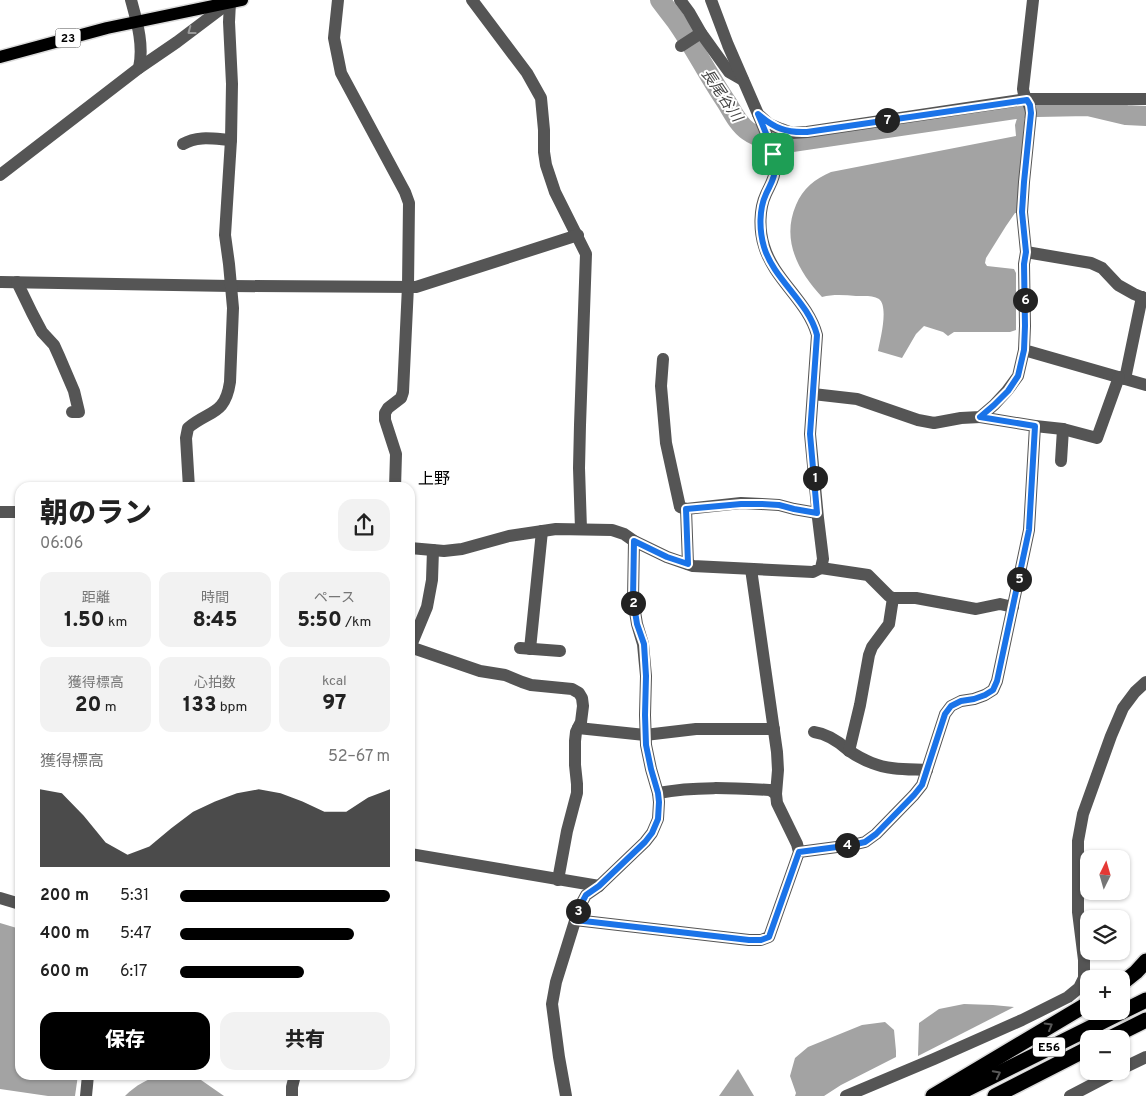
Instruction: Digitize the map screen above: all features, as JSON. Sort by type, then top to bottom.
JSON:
[{"type":"highway","points":[[1130,977],[1146,961]]},
{"type":"highway","name":"E56","points":[[953,1096],[1146,1000]]},
{"type":"highway","points":[[933,1096],[1080,1008]]},
{"type":"highway","points":[[1126,1030],[1146,1020]]},
{"type":"highway","points":[[1130,1036],[1146,1028]]},
{"type":"highway","name":"E56","points":[[997,1096],[1080,1053]]},
{"type":"highway","points":[[997,1096],[1080,1060]]},
{"type":"main road","name":"23","points":[[0,57],[107,28],[234,1]]},
{"type":"street","points":[[131,0],[141,43],[139,68]]},
{"type":"street","points":[[338,0],[334,38],[342,73],[409,203],[408,286],[402,392],[400,398],[385,413],[385,420],[396,454],[395,482]]},
{"type":"street","points":[[472,0],[527,72],[542,98],[546,165],[556,192],[586,254],[579,468],[581,529]]},
{"type":"street","points":[[680,0],[729,72],[743,80]]},
{"type":"street","points":[[711,0],[775,160],[776,170],[761,209],[761,235],[764,247],[768,258],[783,282],[810,316],[817,335],[810,434],[817,513],[824,559],[821,568]]},
{"type":"street","points":[[980,417],[1008,391],[1018,376],[1024,350],[1024,264],[1026,252],[1022,212],[1031,113],[1030,105],[1023,89],[1032,0]]},
{"type":"street","points":[[0,175],[139,68],[234,1]]},
{"type":"street","points":[[190,482],[186,438],[188,428],[219,409],[225,402],[228,393],[233,308],[225,234],[231,140],[232,84],[229,22],[234,1]]},
{"type":"street","points":[[681,46],[701,33]]},
{"type":"street","points":[[758,114],[769,124],[781,129],[792,132],[807,132],[1027,100],[1146,99]]},
{"type":"street","points":[[183,144],[189,140],[204,138],[231,140]]},
{"type":"street","points":[[0,282],[416,287],[578,235]]},
{"type":"street","points":[[813,394],[857,399],[918,420],[934,423],[980,417],[1063,429],[1097,438],[1122,378],[1144,298],[1118,285],[1102,268],[1091,262],[1026,252]]},
{"type":"street","points":[[18,282],[42,332],[54,345],[74,391],[79,412],[72,412]]},
{"type":"street","points":[[1024,350],[1146,385]]},
{"type":"street","points":[[663,358],[661,386],[666,443],[680,507],[686,509],[762,504],[779,505],[817,513]]},
{"type":"street","points":[[799,852],[865,842],[876,834],[922,785],[945,714],[951,706],[961,701],[985,695],[993,690],[997,681],[1029,530],[1035,426]]},
{"type":"street","points":[[1061,461],[1063,429]]},
{"type":"street","points":[[686,509],[688,564]]},
{"type":"street","points":[[0,512],[15,512]]},
{"type":"street","points":[[415,548],[444,551],[462,549],[509,536],[556,529],[612,530],[624,534],[667,557],[688,564],[813,572],[821,568],[868,575],[889,596],[894,598],[916,598],[976,609],[1000,604],[1013,607]]},
{"type":"street","points":[[542,531],[525,648],[560,651]]},
{"type":"street","points":[[566,1096],[552,1004],[556,982],[575,920],[586,895],[599,886],[645,842],[652,833],[658,819],[658,793],[646,745],[644,644],[637,624],[633,599],[634,541]]},
{"type":"street","points":[[415,636],[429,600],[433,550]]},
{"type":"street","points":[[575,920],[761,940],[769,937],[799,852],[777,803],[777,752],[751,569]]},
{"type":"street","points":[[849,751],[869,655],[872,647],[889,624],[894,598]]},
{"type":"street","points":[[415,650],[480,670],[506,675],[531,685],[572,689],[582,698],[581,722],[576,732],[575,741],[577,793],[567,831],[558,880]]},
{"type":"street","points":[[846,1096],[934,1060],[1022,1020],[1068,997],[1079,988],[1084,978],[1084,960],[1078,912],[1078,840],[1083,814],[1123,708],[1135,692],[1146,682]]},
{"type":"street","points":[[578,728],[646,735],[696,729],[774,729]]},
{"type":"street","points":[[814,732],[823,734],[843,745],[849,751],[887,768],[926,770]]},
{"type":"street","points":[[658,793],[674,790],[716,788],[770,790],[776,794]]},
{"type":"street","points":[[415,855],[599,886]]},
{"type":"street","points":[[0,898],[15,902]]},
{"type":"street","points":[[1130,1065],[1146,1057]]},
{"type":"street","points":[[86,1096],[88,1080]]},
{"type":"street","points":[[292,1096],[294,1080]]},
{"type":"street","points":[[1070,1096],[1101,1080]]},
{"type":"shaded area","points":[[1018,107],[1023,107],[1025,112],[1018,213],[1015,213],[1006,226],[986,258],[985,263],[987,266],[1014,269],[1016,273],[1016,330],[1010,332],[954,332],[948,336],[943,332],[924,326],[916,334],[902,358],[878,351],[884,316],[882,303],[879,299],[871,296],[843,295],[822,297],[799,266],[791,243],[790,230],[799,199],[810,185],[831,172],[1016,136],[1015,125]]},
{"type":"shaded area","points":[[0,923],[15,928],[15,1080],[77,1080],[75,1096],[48,1096],[0,1089]]},
{"type":"shaded area","points":[[964,1004],[1014,1007],[918,1056],[919,1023],[939,1009]]},
{"type":"shaded area","points":[[885,1022],[894,1030],[896,1057],[841,1085],[824,1096],[795,1096],[796,1093],[790,1076],[795,1058],[808,1047],[862,1025]]},
{"type":"shaded area","points":[[738,1069],[754,1096],[719,1096]]},
{"type":"shaded area","points":[[147,1080],[201,1080],[224,1096],[125,1096]]},
{"type":"waterway","name":"長尾谷川","points":[[660,0],[683,31],[739,122],[748,131],[763,138],[792,142],[1023,108]]},
{"type":"waterway","name":"長尾谷川","points":[[1037,107],[1088,106],[1126,115],[1146,116]]},
{"type":"district","name":"上野","points":[[434,478]]},
{"type":"route","points":[[1027,100],[1030,105],[1031,113],[1022,212],[1026,252],[1024,264],[1024,350],[1018,376],[1008,391],[980,417],[1035,426],[1029,530],[997,681],[993,690],[985,695],[961,701],[951,706],[945,714],[922,785],[876,834],[865,842],[799,852],[769,937],[761,940],[749,940],[575,920],[586,895],[599,886],[645,842],[652,833],[658,819],[658,793],[646,745],[644,644],[637,624],[633,599],[634,541],[667,557],[688,564],[686,509],[762,504],[779,505],[817,513],[810,434],[817,335],[810,316],[783,282],[768,258],[761,235],[761,209],[776,170],[773,154],[758,114],[769,124],[781,129],[792,132],[807,132],[1027,100]]}]
